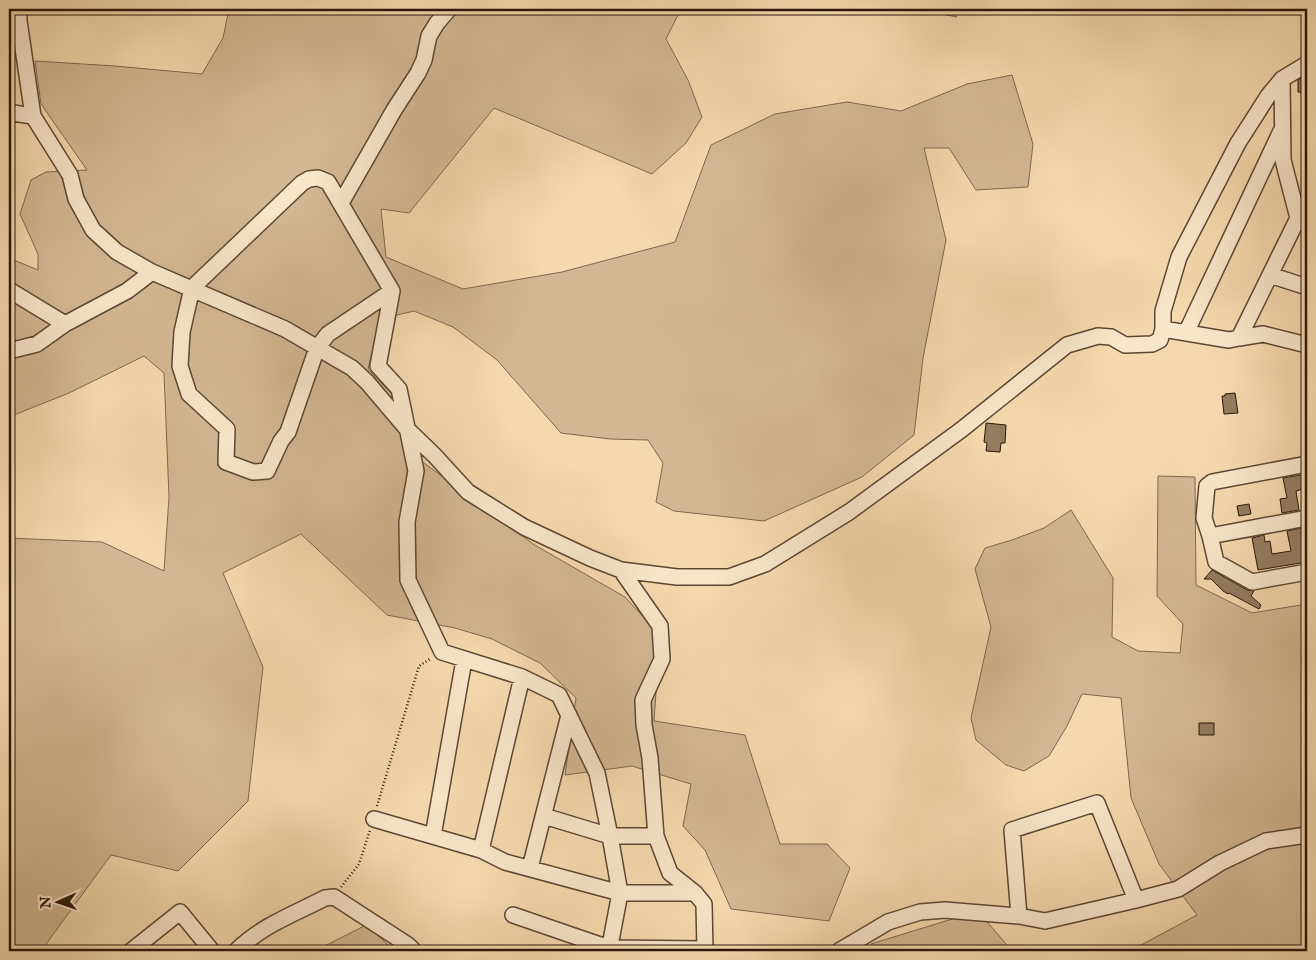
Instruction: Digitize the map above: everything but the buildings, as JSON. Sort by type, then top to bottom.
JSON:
[{"type":"street","points":[[19,9],[19,21],[33,116],[70,175],[76,199],[93,230],[117,252],[152,272],[284,329],[352,368],[367,382],[406,428],[468,492],[524,526],[590,558],[621,570],[677,578],[729,577],[765,564],[849,512],[961,430],[1067,346],[1098,336],[1111,337],[1125,345],[1152,344],[1160,340],[1163,329],[1163,311],[1179,257],[1238,143],[1268,96],[1282,79],[1307,64]]},
{"type":"street","points":[[342,203],[394,110],[418,73],[424,60],[429,36],[449,9]]},
{"type":"street","points":[[1239,338],[1270,275],[1303,220],[1283,160],[1282,79]]},
{"type":"street","points":[[9,116],[13,113],[33,116]]},
{"type":"street","points":[[1186,333],[1282,128]]},
{"type":"street","points":[[392,291],[328,334],[317,348],[288,432],[281,441],[267,471],[253,472],[226,462],[227,429],[189,394],[180,366],[182,332],[192,288],[302,183],[309,179],[318,178],[328,182],[392,291],[378,366],[399,389],[416,471],[407,522],[408,580],[442,652],[522,677],[559,695],[597,773],[610,836],[620,893],[609,950]]},
{"type":"street","points":[[9,351],[37,344],[65,324],[127,291],[152,272]]},
{"type":"street","points":[[1270,275],[1307,287]]},
{"type":"street","points":[[9,290],[65,324]]},
{"type":"street","points":[[1163,329],[1229,340],[1262,334],[1307,345]]},
{"type":"street","points":[[1307,464],[1212,482],[1207,486],[1204,518],[1216,562],[1252,582],[1307,572]]},
{"type":"street","points":[[1210,536],[1307,518]]},
{"type":"street","points":[[512,915],[609,950],[705,950],[704,904],[696,893],[670,874],[656,836],[650,758],[644,724],[644,700],[662,659],[660,626],[621,570]]},
{"type":"street","points":[[433,836],[464,660]]},
{"type":"street","points":[[481,850],[522,677]]},
{"type":"street","points":[[530,868],[569,715]]},
{"type":"street","points":[[1019,916],[1012,830],[1096,804],[1136,900]]},
{"type":"street","points":[[544,816],[610,836],[656,836]]},
{"type":"street","points":[[374,819],[481,850],[505,862],[620,893],[696,893]]},
{"type":"street","points":[[839,951],[888,922],[920,912],[945,910],[1019,916],[1045,921],[1136,900],[1178,889],[1220,863],[1266,841],[1307,835]]},
{"type":"street","points":[[236,951],[248,939],[275,923],[325,898],[334,896],[414,951]]},
{"type":"street","points":[[131,951],[180,912],[212,951]]},
{"type":"path","points":[[334,896],[358,864],[374,819],[419,666],[442,652]]},
{"type":"shaded area","points":[[229,9],[681,9],[666,39],[688,80],[702,117],[686,143],[652,174],[494,108],[409,213],[381,209],[386,257],[463,289],[562,272],[675,242],[711,145],[775,114],[847,102],[901,111],[967,84],[1012,75],[1033,144],[1028,187],[976,190],[949,148],[924,148],[946,240],[923,358],[914,435],[862,477],[764,521],[674,511],[656,502],[663,463],[648,440],[610,439],[561,433],[497,360],[453,327],[414,311],[380,319],[368,369],[402,405],[404,448],[533,544],[625,597],[660,635],[654,721],[745,735],[780,844],[827,844],[850,868],[829,921],[731,909],[705,850],[683,826],[691,784],[632,766],[565,775],[576,698],[540,663],[492,639],[455,628],[387,615],[301,534],[223,573],[263,667],[248,801],[178,871],[111,855],[41,951],[9,951],[9,538],[102,542],[164,571],[169,497],[164,373],[144,356],[69,393],[9,417],[9,345],[16,340],[9,335],[9,258],[38,270],[38,254],[20,214],[31,180],[46,172],[87,170],[41,104],[35,61],[202,74],[223,38]]},
{"type":"shaded area","points":[[916,9],[948,9],[957,17]]},
{"type":"shaded area","points":[[1158,476],[1195,477],[1196,585],[1252,613],[1307,604],[1307,951],[1130,951],[1197,915],[1159,864],[1131,798],[1121,698],[1082,694],[1067,726],[1049,756],[1024,771],[1006,765],[976,740],[971,718],[991,627],[975,569],[985,548],[1044,528],[1071,510],[1113,578],[1112,637],[1138,651],[1180,653],[1183,624],[1157,596]]},
{"type":"shaded area","points":[[978,911],[1012,951],[872,951],[871,944]]},
{"type":"shaded area","points":[[366,925],[395,951],[315,951]]}]
